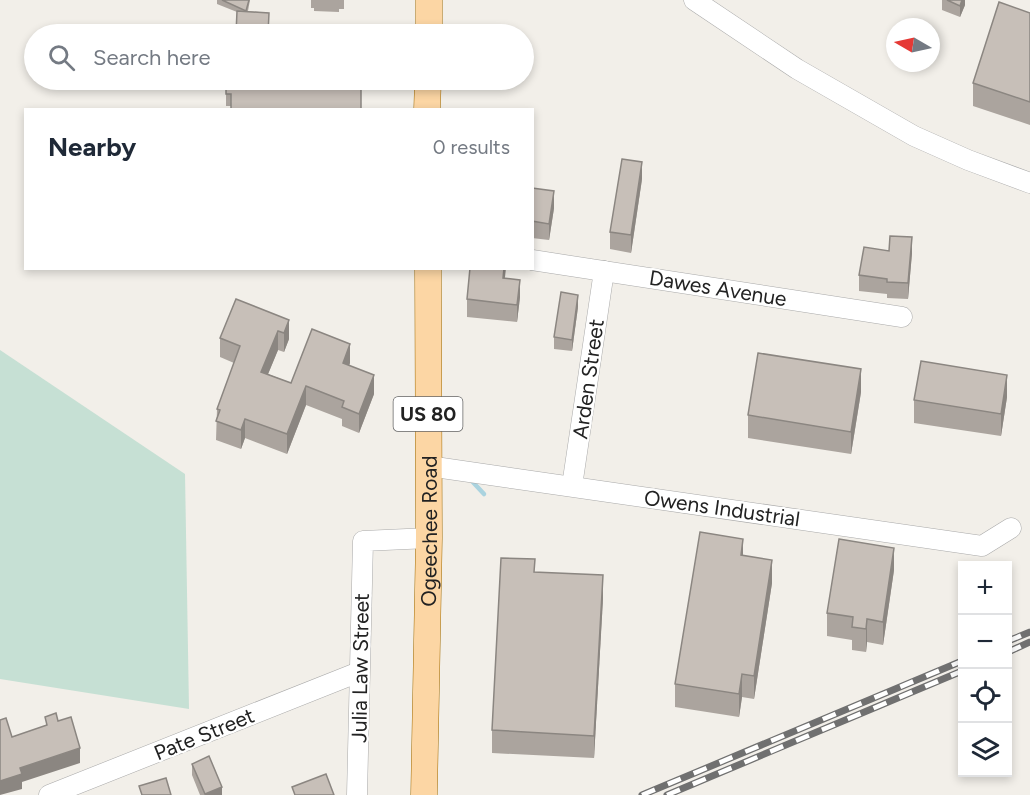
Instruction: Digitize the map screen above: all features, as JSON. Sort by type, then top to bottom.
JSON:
[{"type":"main road","points":[[429,0],[429,24]]},
{"type":"main road","points":[[428,90],[428,108]]},
{"type":"main road","name":"Ogeechee Road","points":[[424,795],[429,538],[428,270]]},
{"type":"street","points":[[694,0],[797,69],[914,136],[968,160],[1030,183]]},
{"type":"street","name":"Dawes Avenue","points":[[534,260],[902,316]]},
{"type":"street","name":"Arden Street","points":[[572,486],[604,271]]},
{"type":"street","name":"Owens Industrial","points":[[428,466],[982,546],[1011,528]]},
{"type":"street","name":"Julia Law Street","points":[[357,795],[363,542],[429,538]]},
{"type":"street","name":"Pate Street","points":[[49,795],[359,672]]},
{"type":"green space","points":[[0,350],[185,474],[189,709],[0,679]]},
{"type":"building","points":[[222,0],[249,0],[246,11]]},
{"type":"building","points":[[947,0],[962,0],[960,6]]},
{"type":"building","points":[[999,2],[1030,13],[1030,102],[973,83]]},
{"type":"building","points":[[237,11],[269,13],[268,24],[236,24]]},
{"type":"building","points":[[226,90],[361,90],[361,108],[231,108],[231,94],[226,94]]},
{"type":"building","points":[[622,159],[642,162],[631,235],[610,232]]},
{"type":"building","points":[[534,188],[554,191],[549,224],[534,221]]},
{"type":"building","points":[[890,236],[912,237],[908,283],[887,282],[887,279],[859,275],[864,247],[889,251]]},
{"type":"building","points":[[470,270],[504,270],[503,278],[520,280],[517,305],[467,299]]},
{"type":"building","points":[[561,292],[578,295],[572,340],[554,337]]},
{"type":"building","points":[[236,299],[289,320],[284,333],[278,331],[261,372],[291,383],[312,329],[350,344],[343,363],[374,375],[359,414],[342,407],[344,401],[306,386],[287,434],[245,419],[241,430],[216,421],[220,410],[217,409],[240,346],[220,338]]},
{"type":"building","points":[[758,353],[861,369],[851,432],[748,415]]},
{"type":"building","points":[[921,361],[1007,375],[1001,414],[914,400]]},
{"type":"building","points":[[700,532],[743,539],[741,555],[772,560],[754,676],[742,674],[739,694],[675,684]]},
{"type":"building","points":[[839,539],[894,548],[883,622],[867,619],[866,629],[852,627],[853,617],[827,613]]},
{"type":"building","points":[[501,558],[535,559],[534,572],[603,575],[594,736],[492,730]]},
{"type":"building","points":[[56,713],[58,721],[71,717],[80,748],[20,768],[22,774],[0,781],[0,720],[6,718],[12,737],[47,725],[45,717]]},
{"type":"building","points":[[209,756],[222,787],[205,794],[192,764]]},
{"type":"building","points":[[326,774],[334,795],[295,795],[292,787]]},
{"type":"building","points":[[166,778],[171,795],[142,795],[139,786]]},
{"type":"waterway","points":[[470,479],[484,494]]},
{"type":"railway","points":[[1012,639],[1030,632]]},
{"type":"railway","points":[[1012,650],[1030,642]]},
{"type":"railway","points":[[642,795],[958,663]]},
{"type":"railway","points":[[667,795],[958,673]]}]
